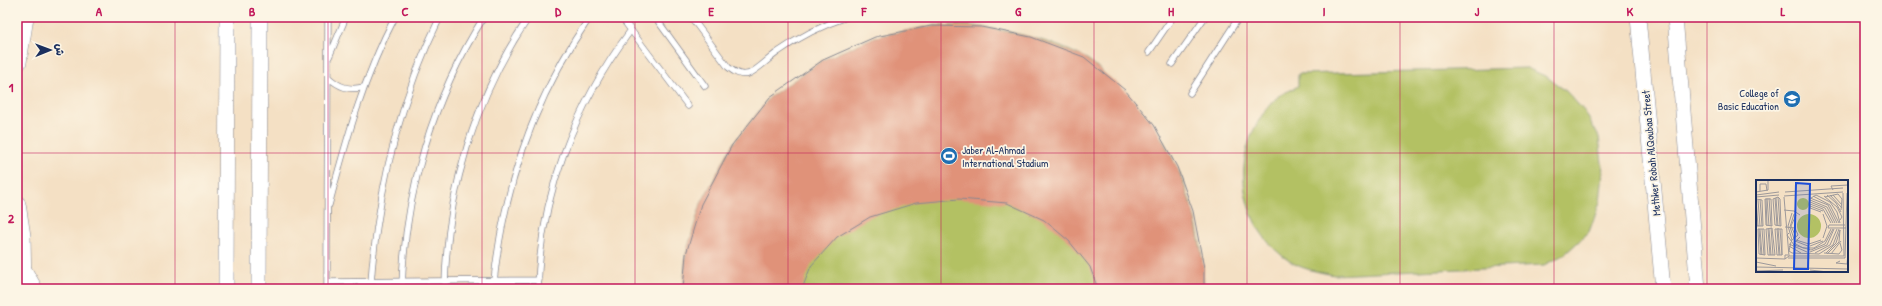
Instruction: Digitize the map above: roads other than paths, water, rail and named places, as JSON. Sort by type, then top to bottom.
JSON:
[{"type":"highway","points":[[17,62],[24,17]]},
{"type":"main road","points":[[17,204],[22,236],[23,289]]},
{"type":"street","points":[[226,289],[227,17]]},
{"type":"street","points":[[259,289],[260,17]]},
{"type":"street","name":"Methker Robah AlQoubaa Street","points":[[1638,17],[1661,286]]},
{"type":"street","points":[[1675,17],[1698,289]]},
{"type":"street","points":[[23,268],[35,289]]},
{"type":"lane","points":[[327,289],[328,17]]},
{"type":"lane","points":[[328,60],[346,17]]},
{"type":"lane","points":[[327,214],[349,133],[364,87],[395,17]]},
{"type":"lane","points":[[371,282],[379,204],[392,145],[415,74],[440,17]]},
{"type":"lane","points":[[402,289],[404,251],[420,162],[429,133],[451,77],[484,17]]},
{"type":"lane","points":[[445,289],[452,213],[467,147],[495,77],[529,17]]},
{"type":"lane","points":[[494,281],[499,239],[506,205],[526,139],[551,82],[571,45],[590,17]]},
{"type":"lane","points":[[621,17],[688,106]]},
{"type":"lane","points":[[655,17],[706,86]]},
{"type":"lane","points":[[691,17],[728,67],[735,72],[744,74],[752,72],[772,56],[804,35],[847,17]]},
{"type":"lane","points":[[1149,52],[1173,17]]},
{"type":"lane","points":[[1172,64],[1205,17]]},
{"type":"lane","points":[[1190,93],[1238,17]]},
{"type":"lane","points":[[538,289],[547,212],[566,147],[594,85],[631,30]]},
{"type":"lane","points":[[328,77],[336,84],[346,88],[364,87]]},
{"type":"lane","points":[[327,282],[539,280]]},
{"type":"place","name":"College of Basic Education","points":[[1792,99]]},
{"type":"place","name":"Jaber Al-Ahmad International Stadium","points":[[949,156]]}]
